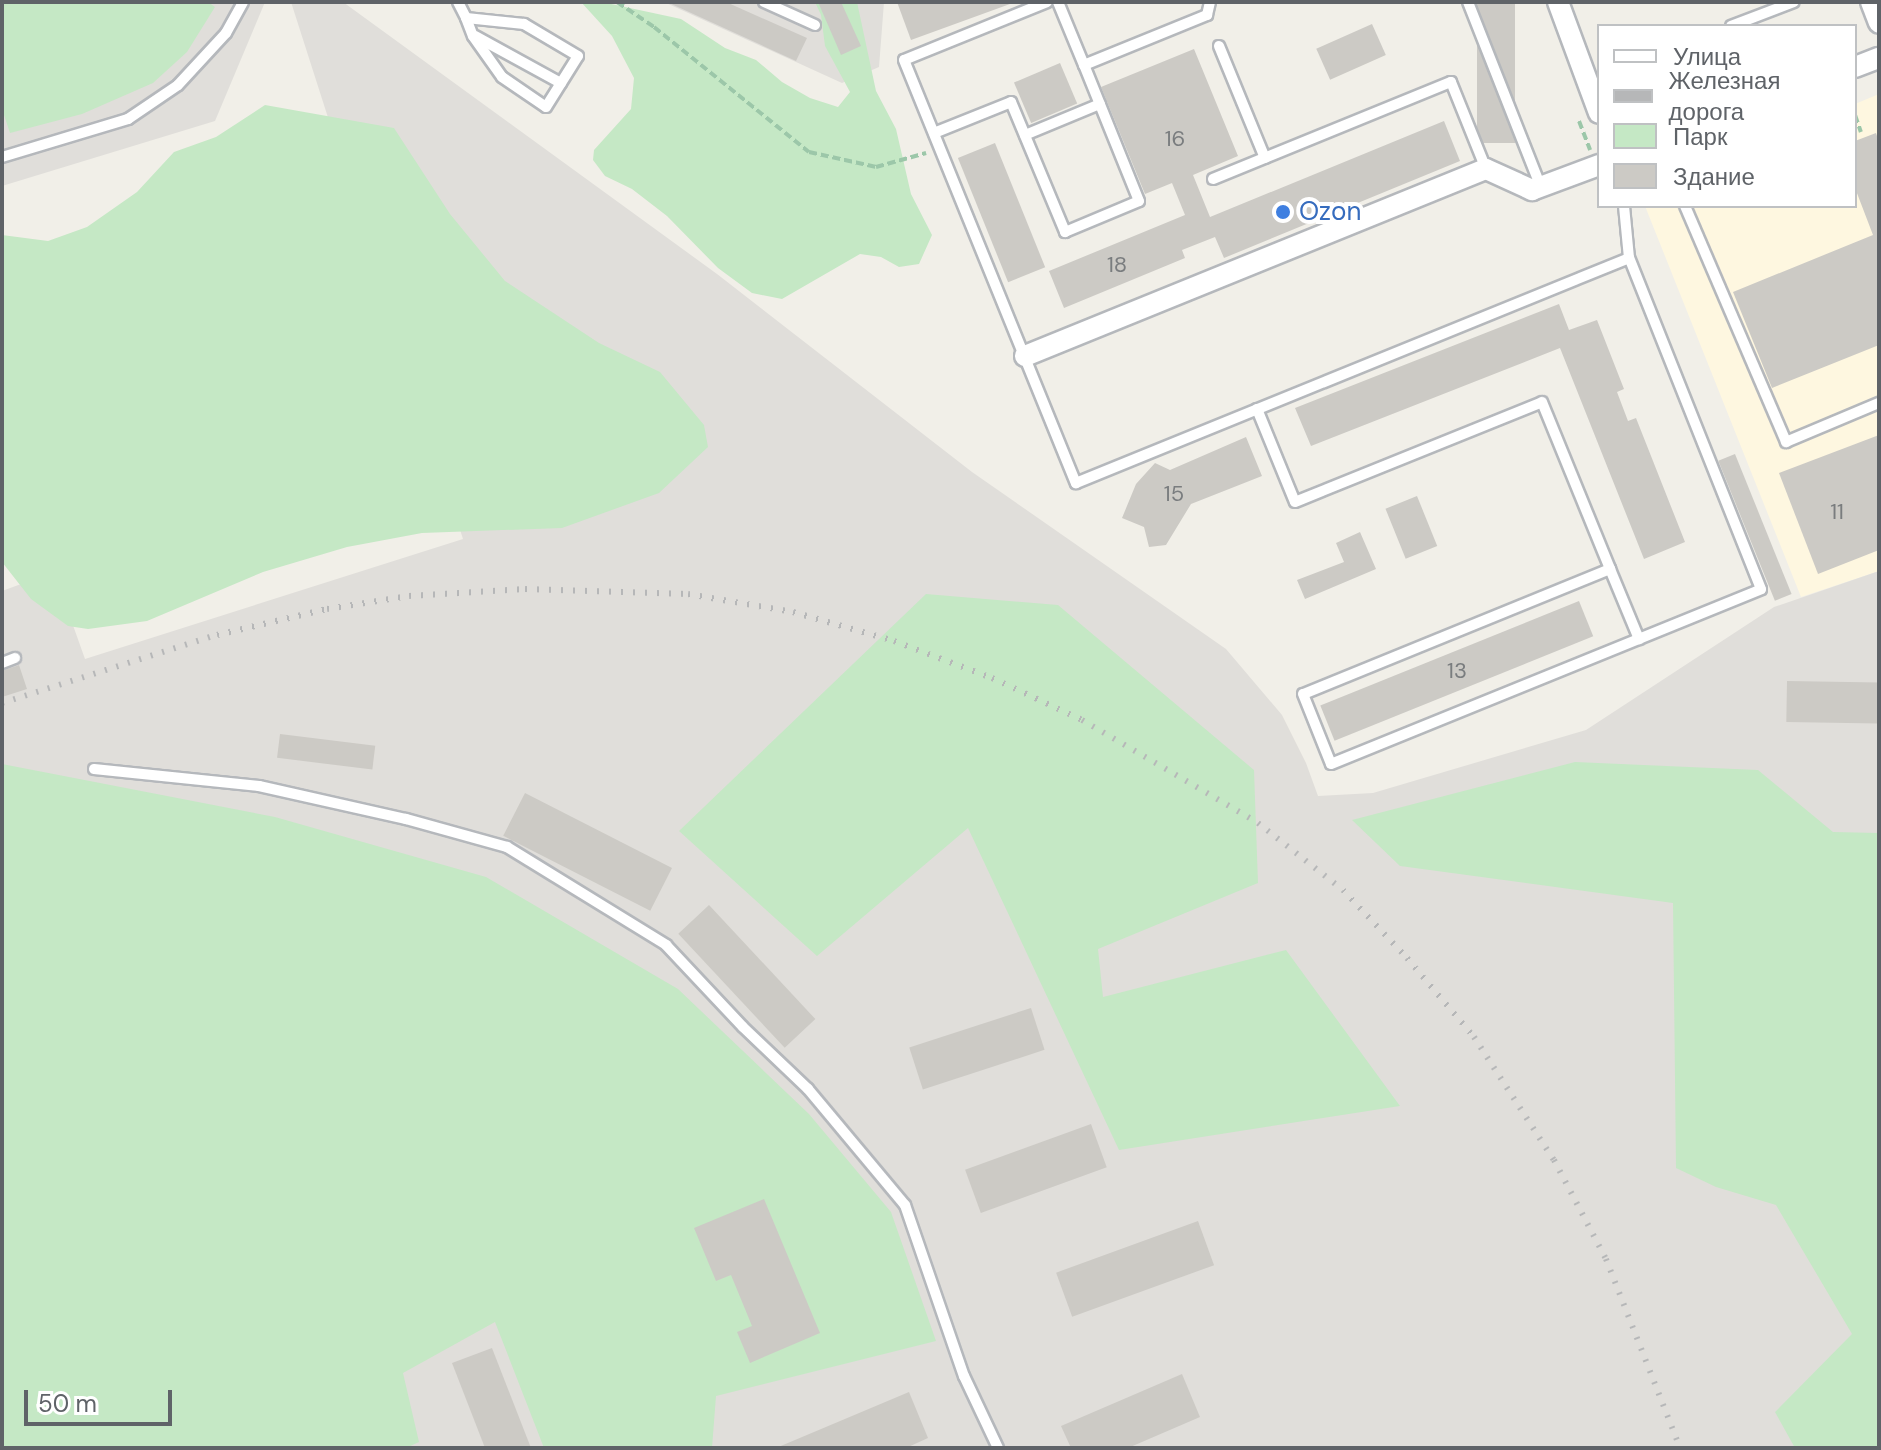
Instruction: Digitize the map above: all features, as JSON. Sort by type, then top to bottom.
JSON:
[{"type":"street","points":[[1558,2],[1593,78],[1597,101]]},
{"type":"street","points":[[1871,2],[1879,23]]},
{"type":"street","points":[[1857,66],[1879,58]]},
{"type":"street","points":[[1025,356],[1486,169],[1532,190],[1597,166]]},
{"type":"lane","points":[[2,157],[128,119],[178,85],[226,33],[243,2]]},
{"type":"lane","points":[[458,2],[473,36],[502,77],[546,107],[578,56],[524,24],[466,18]]},
{"type":"lane","points":[[764,2],[815,25]]},
{"type":"lane","points":[[1047,2],[904,60],[1076,483],[1629,258]]},
{"type":"lane","points":[[934,133],[1011,102],[1065,232],[1139,201],[1058,2]]},
{"type":"lane","points":[[1084,65],[1207,15],[1210,2]]},
{"type":"lane","points":[[1468,2],[1541,187]]},
{"type":"lane","points":[[1736,24],[1794,2]]},
{"type":"lane","points":[[473,36],[561,83]]},
{"type":"lane","points":[[1219,46],[1265,158]]},
{"type":"lane","points":[[1213,179],[1451,82],[1486,169]]},
{"type":"lane","points":[[1025,135],[1100,104]]},
{"type":"lane","points":[[1610,569],[1303,694],[1331,764],[1761,589],[1629,258],[1624,208]]},
{"type":"lane","points":[[1686,208],[1786,442],[1879,403]]},
{"type":"lane","points":[[1257,409],[1295,502],[1542,402],[1639,639]]},
{"type":"lane","points":[[2,663],[15,658]]},
{"type":"lane","points":[[94,769],[259,786],[406,819],[507,847],[666,945],[743,1027],[808,1089],[905,1205],[964,1376],[998,1448]]},
{"type":"path","points":[[617,2],[654,27],[809,152],[876,167],[940,149]]},
{"type":"path","points":[[1857,121],[1861,132]]},
{"type":"shaded area","points":[[2,2],[265,2],[215,121],[2,186]]},
{"type":"shaded area","points":[[291,2],[343,2],[717,274],[972,472],[1226,649],[1282,715],[1306,763],[1318,796],[1373,793],[1586,730],[1774,607],[1879,571],[1879,1448],[2,1448],[2,591],[54,572],[85,659],[463,539]]},
{"type":"shaded area","points":[[664,2],[884,2],[879,67],[842,83]]},
{"type":"shaded area","points":[[1879,94],[1879,571],[1801,597],[1646,208],[1857,208],[1857,103]]},
{"type":"green space","points":[[2,2],[208,2],[215,7],[187,52],[153,83],[82,114],[10,133],[2,109]]},
{"type":"green space","points":[[581,2],[602,2],[681,19],[725,48],[756,60],[782,82],[810,98],[838,107],[850,92],[825,46],[821,15],[815,2],[857,2],[876,91],[896,129],[911,194],[932,235],[919,264],[899,267],[881,257],[860,254],[782,299],[752,293],[718,268],[667,216],[632,189],[605,176],[593,160],[594,150],[631,109],[634,78],[612,36]]},
{"type":"green space","points":[[265,105],[394,128],[450,214],[505,281],[599,343],[660,372],[704,425],[708,447],[659,493],[562,528],[422,533],[347,547],[263,572],[147,621],[88,629],[68,626],[31,599],[2,562],[2,235],[48,241],[87,227],[137,192],[174,152],[216,137]]},
{"type":"green space","points":[[926,594],[1058,605],[1254,770],[1258,883],[1098,949],[1103,997],[1286,950],[1400,1106],[1119,1150],[968,828],[817,956],[679,831]]},
{"type":"green space","points":[[1575,762],[1758,770],[1833,832],[1879,833],[1879,1448],[1795,1448],[1775,1412],[1852,1334],[1776,1205],[1716,1187],[1676,1168],[1673,903],[1400,866],[1352,820]]},
{"type":"green space","points":[[2,764],[275,817],[486,877],[678,989],[809,1114],[891,1212],[936,1341],[716,1396],[712,1448],[544,1448],[495,1322],[403,1373],[419,1442],[406,1448],[2,1448]]},
{"type":"building","points":[[667,2],[726,2],[807,38],[796,61]]},
{"type":"building","points":[[818,2],[841,2],[861,46],[841,55]]},
{"type":"building","points":[[897,2],[1009,2],[1010,4],[911,40]]},
{"type":"building","points":[[1477,2],[1515,2],[1515,143],[1477,143]]},
{"type":"building","points":[[1372,24],[1386,55],[1330,80],[1316,49]]},
{"type":"building","points":[[1194,49],[1238,156],[1193,175],[1210,217],[1444,121],[1460,161],[1224,258],[1215,237],[1182,250],[1185,258],[1064,308],[1049,271],[1185,215],[1172,183],[1145,194],[1101,87]]},
{"type":"building","points":[[1060,63],[1077,104],[1031,123],[1014,83]]},
{"type":"building","points":[[1876,133],[1879,142],[1879,345],[1772,388],[1733,292],[1873,235],[1857,193],[1857,140]]},
{"type":"building","points":[[995,143],[1045,267],[1008,282],[958,158]]},
{"type":"building","points":[[1559,304],[1569,330],[1597,320],[1624,389],[1617,392],[1628,421],[1636,418],[1685,542],[1644,559],[1560,348],[1311,446],[1295,408]]},
{"type":"building","points":[[1879,435],[1879,550],[1818,574],[1779,473]]},
{"type":"building","points":[[1246,437],[1262,476],[1191,504],[1166,545],[1149,547],[1144,527],[1122,518],[1136,484],[1155,463],[1170,470]]},
{"type":"building","points":[[1735,454],[1792,594],[1775,601],[1718,461]]},
{"type":"building","points":[[1417,496],[1437,546],[1406,559],[1385,509]]},
{"type":"building","points":[[1360,532],[1376,569],[1305,599],[1297,580],[1344,562],[1336,543]]},
{"type":"building","points":[[1579,601],[1593,636],[1335,741],[1320,706]]},
{"type":"building","points":[[19,665],[27,689],[2,697],[2,671]]},
{"type":"building","points":[[1787,681],[1879,683],[1878,724],[1786,722]]},
{"type":"building","points":[[280,734],[375,746],[372,770],[277,758]]},
{"type":"building","points":[[525,793],[672,868],[650,911],[503,836]]},
{"type":"building","points":[[709,905],[815,1019],[785,1048],[678,934]]},
{"type":"building","points":[[1031,1008],[1045,1050],[923,1089],[909,1048]]},
{"type":"building","points":[[1091,1124],[1107,1167],[981,1213],[965,1170]]},
{"type":"building","points":[[764,1199],[820,1333],[750,1363],[737,1332],[752,1326],[731,1275],[716,1281],[694,1228]]},
{"type":"building","points":[[1198,1221],[1214,1265],[1072,1317],[1056,1273]]},
{"type":"building","points":[[492,1348],[531,1448],[485,1448],[452,1363]]},
{"type":"building","points":[[1182,1374],[1200,1417],[1128,1448],[1071,1448],[1061,1426]]},
{"type":"building","points":[[909,1392],[928,1438],[906,1448],[776,1448]]},
{"type":"railway","points":[[2,703],[217,635],[327,609],[409,596],[525,589],[688,594],[793,612],[894,641],[992,678],[1082,720],[1258,823],[1343,890],[1407,958],[1474,1037],[1554,1160],[1606,1259],[1680,1448]]},
{"type":"place","name":"Ozon","points":[[1283,212]]}]
